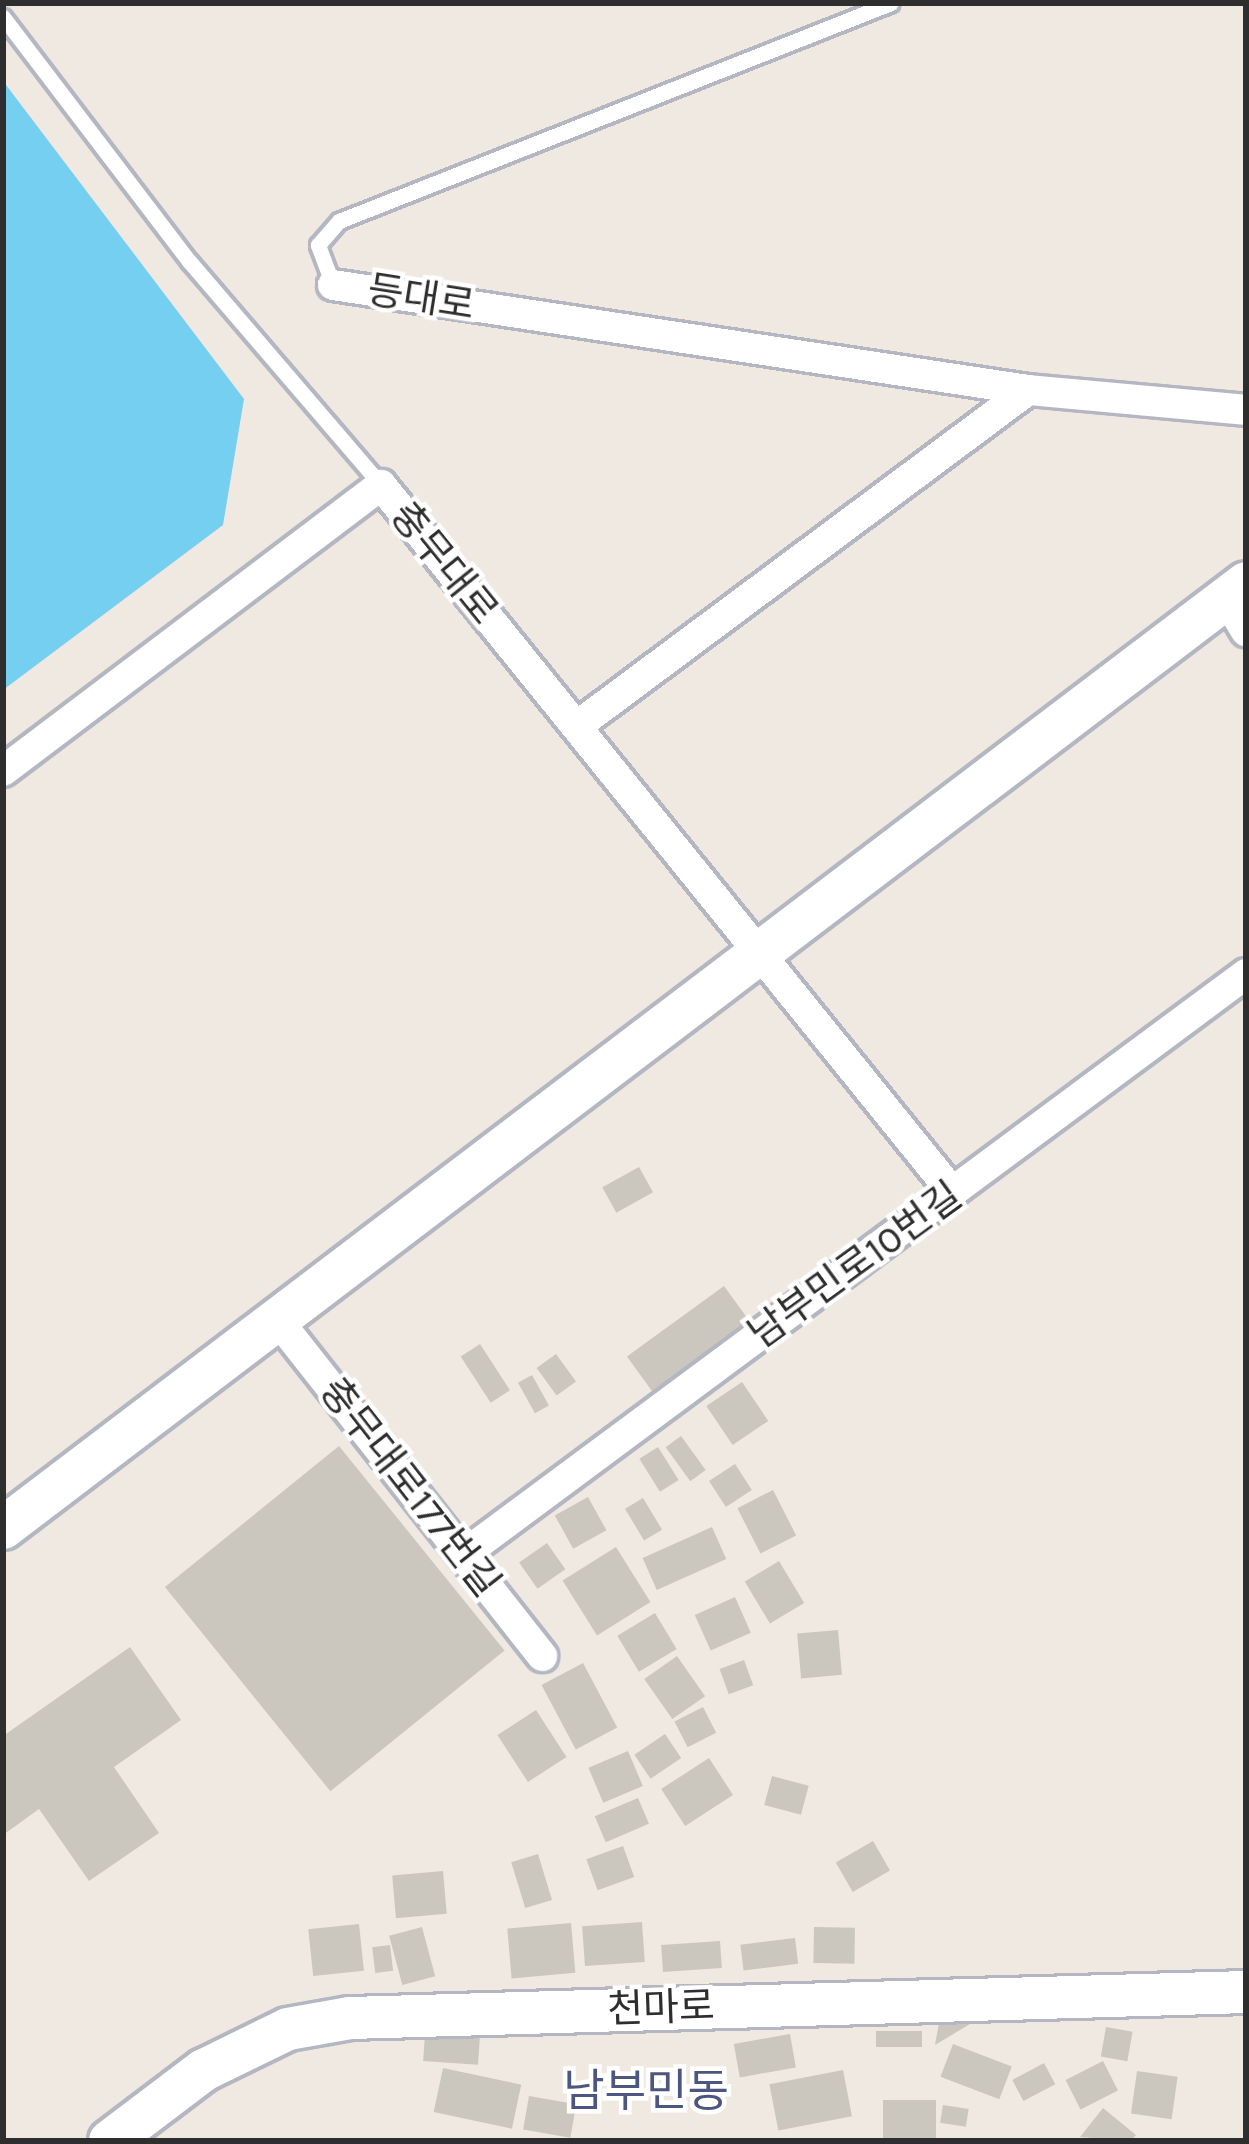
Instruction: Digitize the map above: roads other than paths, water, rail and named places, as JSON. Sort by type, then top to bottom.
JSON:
[{"type":"main road","points":[[3,1528],[761,953],[1239,604]]},
{"type":"main road","name":"천마로","points":[[110,2141],[204,2070],[288,2029],[350,2018],[1246,1992]]},
{"type":"street","name":"등대로","points":[[333,284],[1028,390],[1246,410]]},
{"type":"street","points":[[577,726],[1028,390]]},
{"type":"street","name":"충무대로","points":[[3,771],[381,485],[953,1193]]},
{"type":"street","name":"남부민로10번길","points":[[463,1555],[1246,974]]},
{"type":"street","name":"충무대로177번길","points":[[278,1319],[542,1656]]},
{"type":"lane","name":"등대로","points":[[333,284],[317,245],[339,221],[891,3]]},
{"type":"lane","points":[[3,17],[188,261],[381,485]]},
{"type":"water","points":[[3,81],[244,399],[223,525],[3,690]]},
{"type":"district","name":"남부민동","points":[[646,2092]]}]
